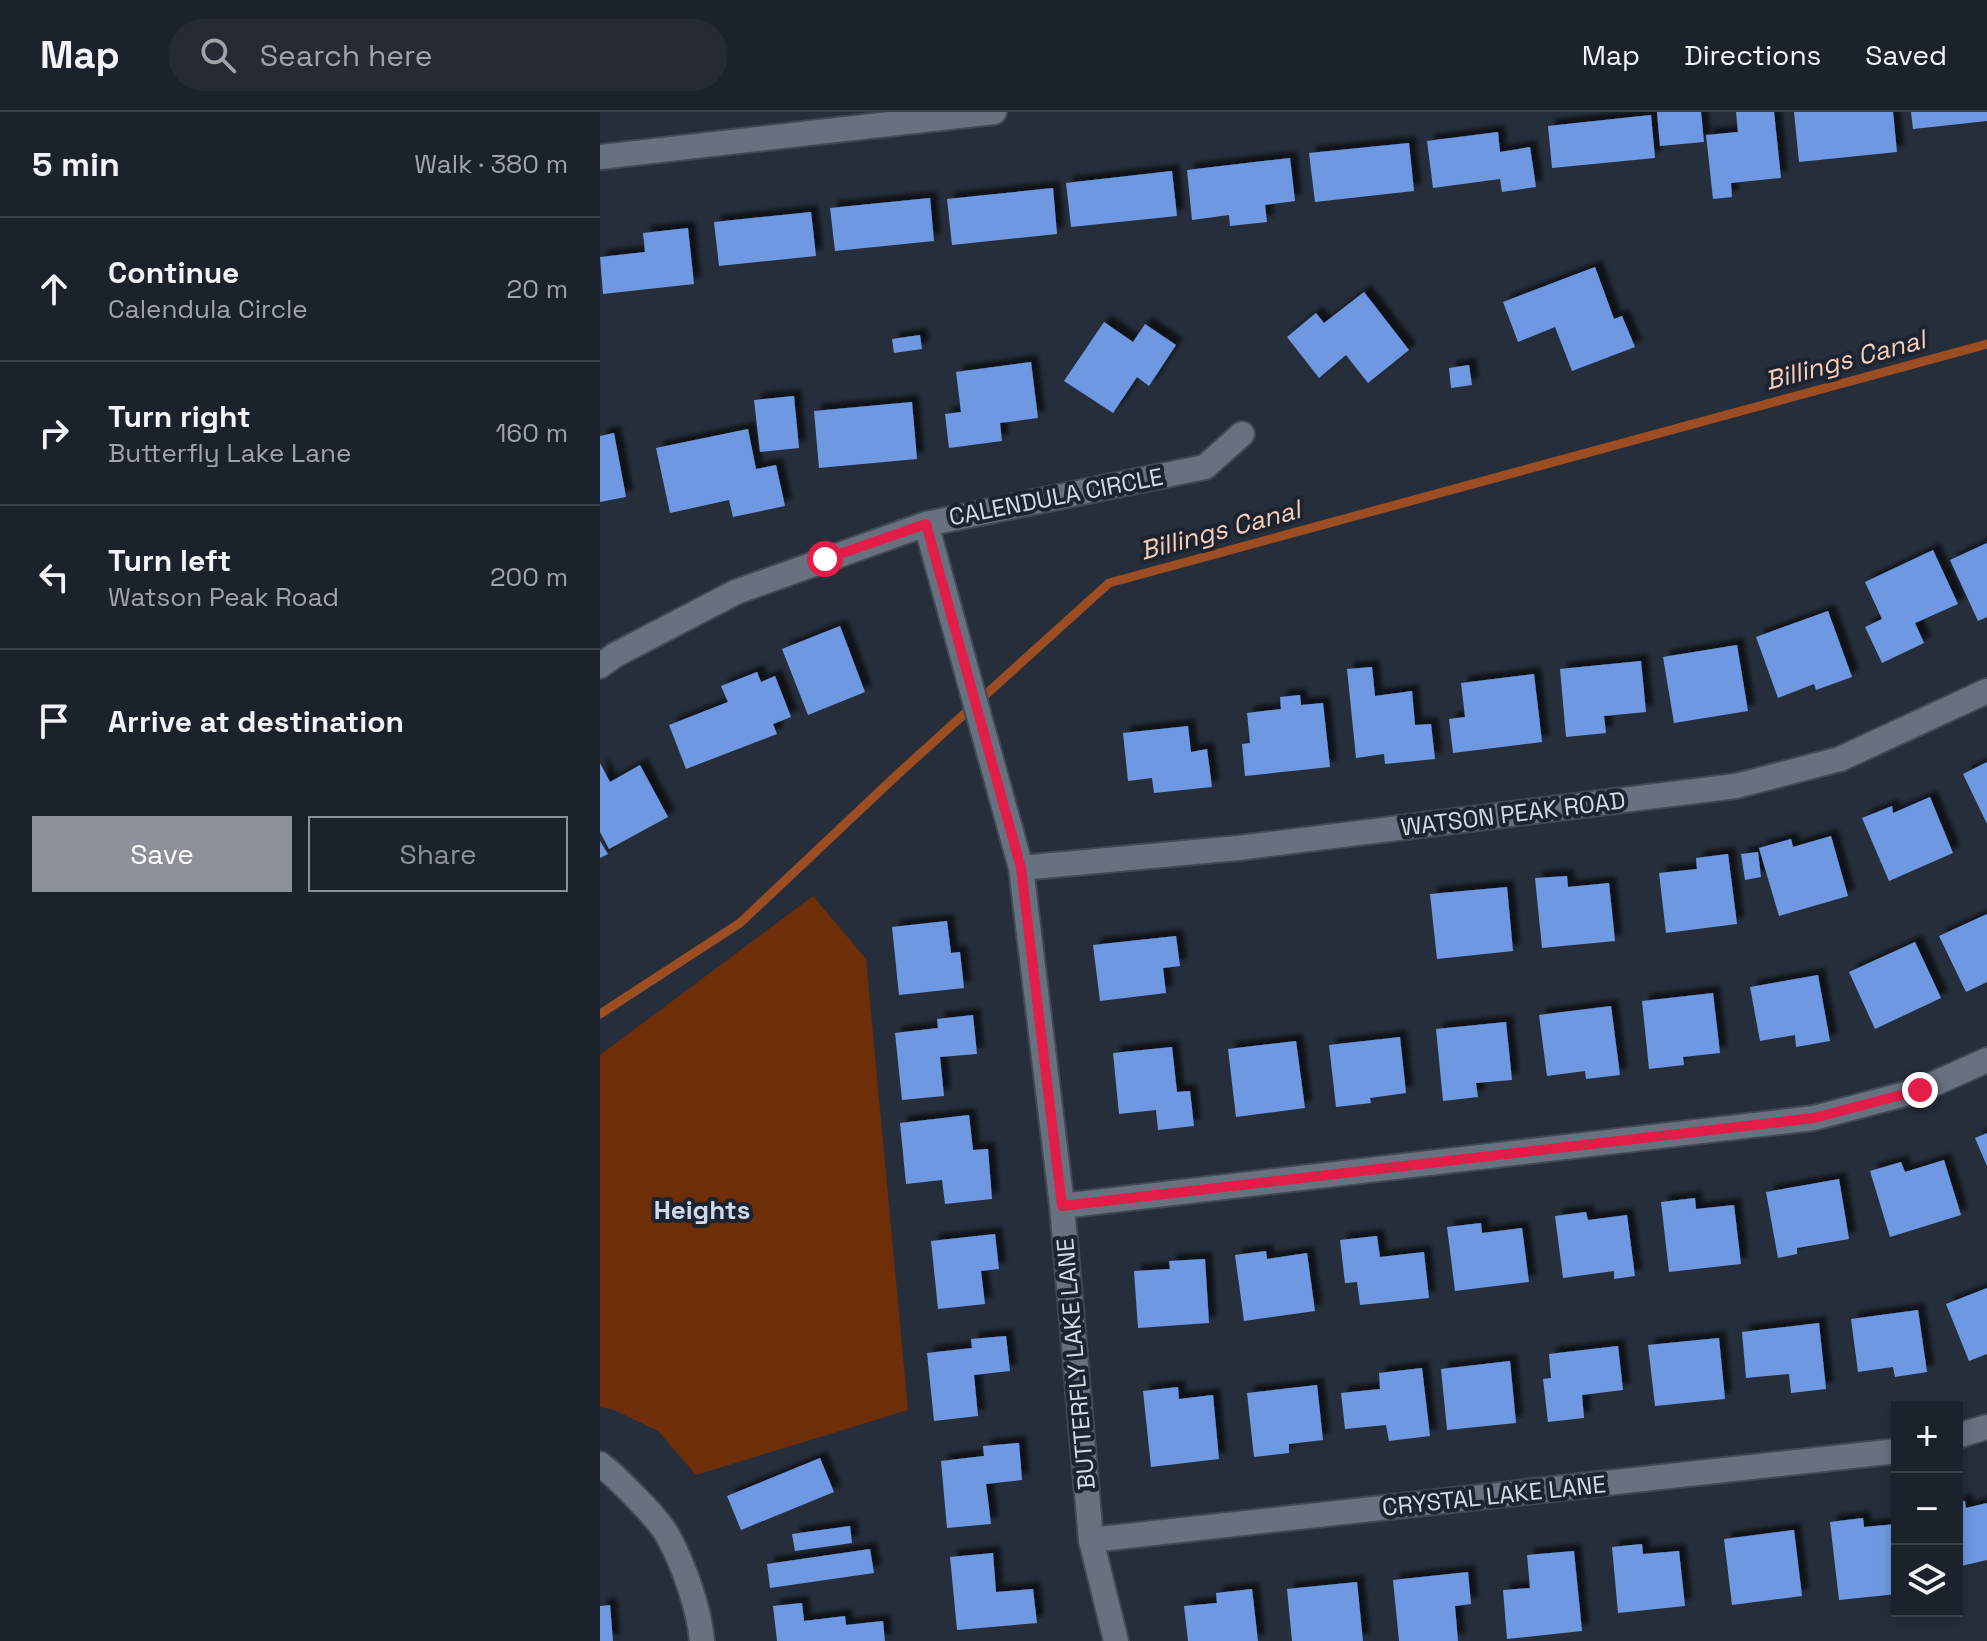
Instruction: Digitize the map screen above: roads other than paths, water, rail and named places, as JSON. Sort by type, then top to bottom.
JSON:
[{"type":"street","points":[[600,157],[994,112]]},
{"type":"street","name":"CALENDULA CIRCLE","points":[[600,666],[615,655],[736,592],[926,524],[1205,467],[1242,434]]},
{"type":"street","name":"BUTTERFLY LAKE LANE","points":[[926,524],[1021,868],[1062,1206],[1091,1540],[1116,1641]]},
{"type":"street","name":"WATSON PEAK ROAD","points":[[1021,868],[1238,848],[1736,786],[1840,759],[1987,691]]},
{"type":"street","points":[[1062,1206],[1814,1118],[1920,1090],[1987,1060]]},
{"type":"street","points":[[1963,1434],[1987,1427]]},
{"type":"street","name":"CRYSTAL LAKE LANE","points":[[1091,1540],[1891,1452]]},
{"type":"street","points":[[600,1464],[613,1473],[667,1534],[699,1616],[702,1641]]},
{"type":"waterway","name":"Billings Canal","points":[[600,1014],[740,923],[898,774],[1109,583],[1987,344]]},
{"type":"district","name":"Heights","points":[[702,1210]]}]
